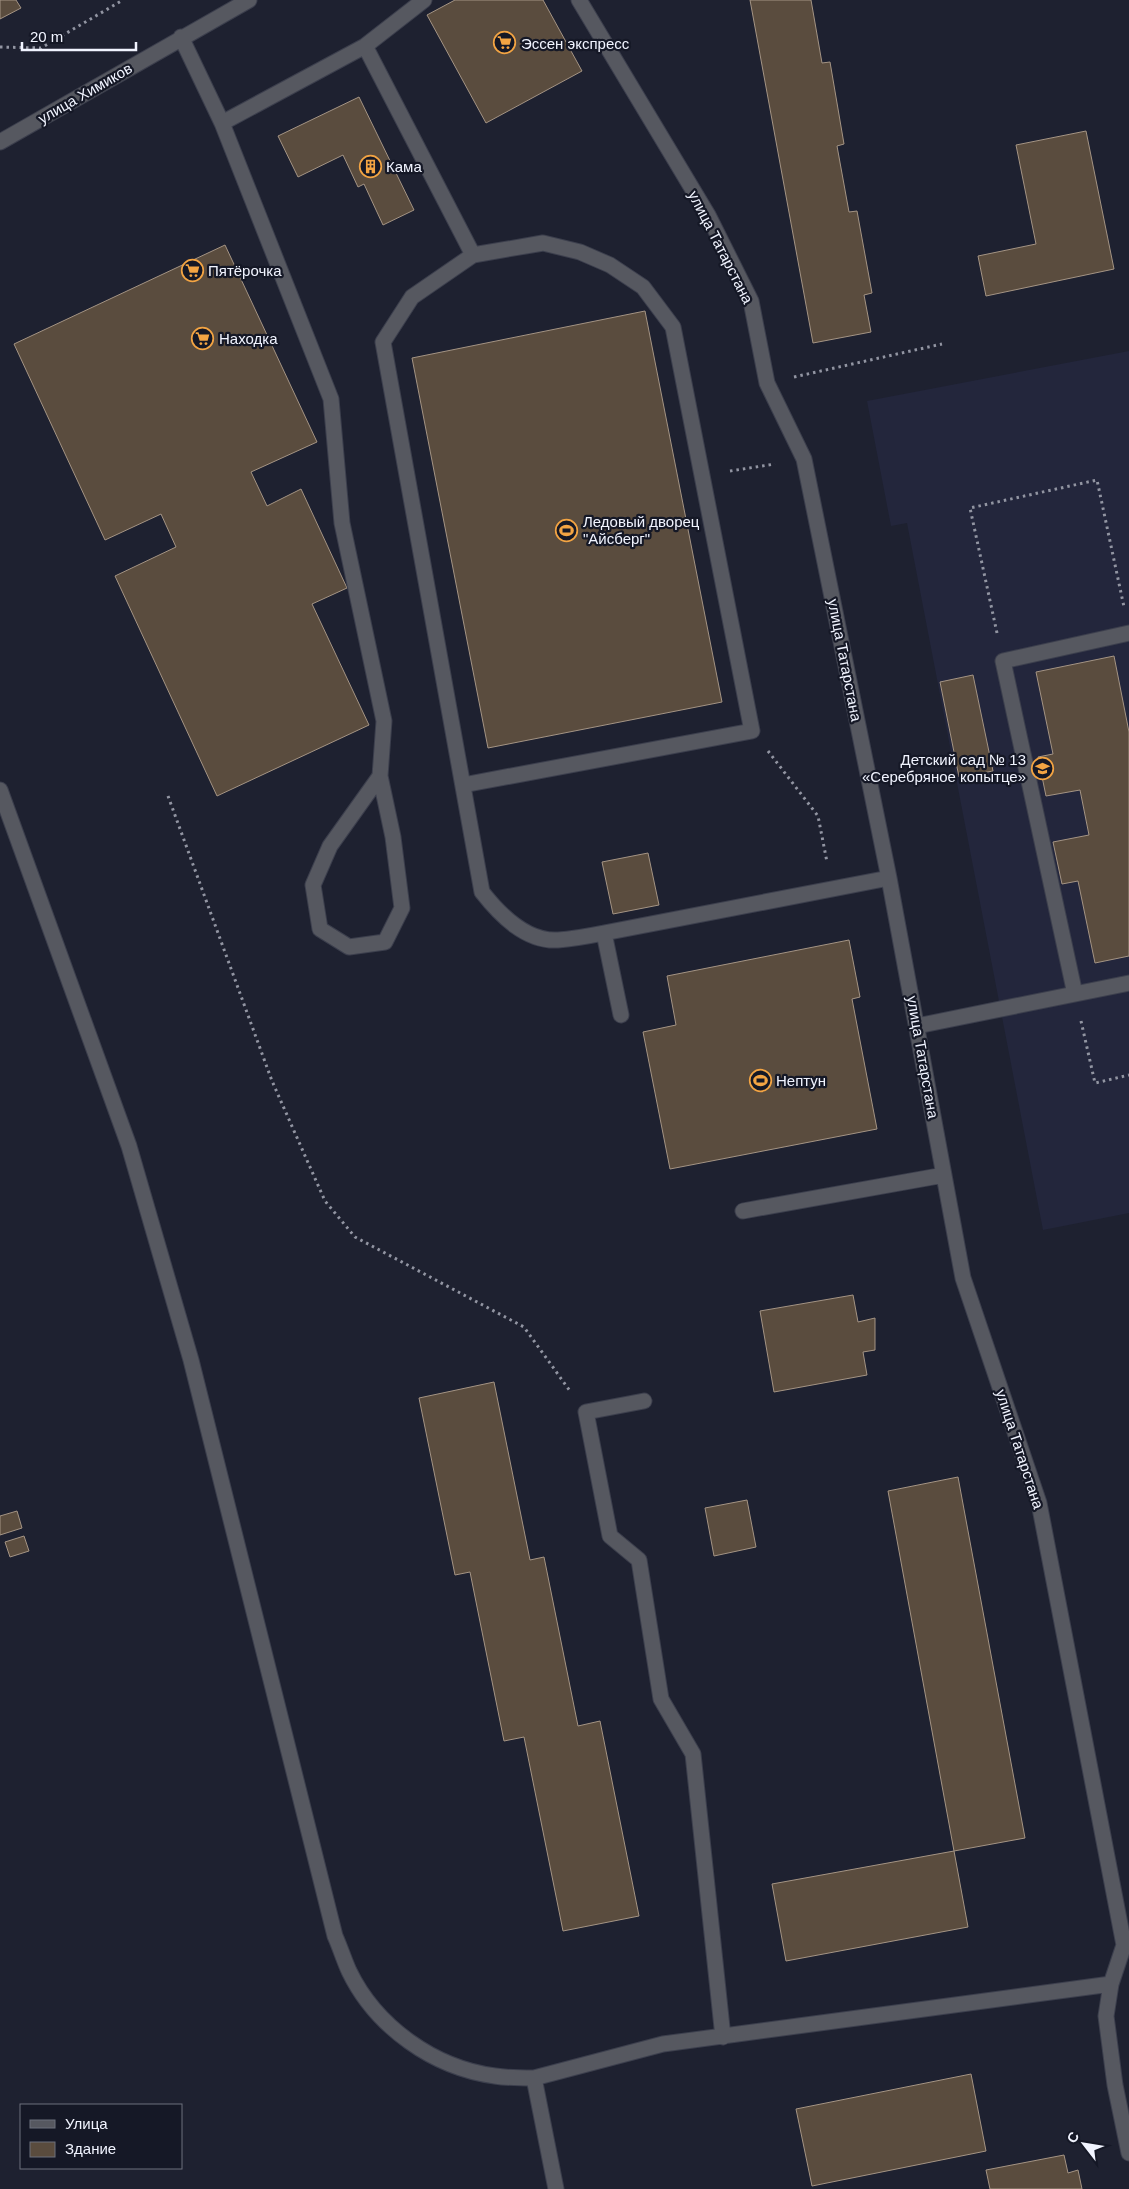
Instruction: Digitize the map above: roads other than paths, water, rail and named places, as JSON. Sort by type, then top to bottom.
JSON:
[{"type":"street","name":"улица Химиков","points":[[0,142],[249,0]]},
{"type":"street","points":[[222,123],[365,46],[424,0]]},
{"type":"street","name":"улица Татарстана","points":[[579,0],[708,215],[752,301],[767,383],[804,459],[889,878],[963,1278],[1038,1503],[1124,1945],[1110,1984],[1106,2016],[1115,2085],[1129,2153]]},
{"type":"street","points":[[181,38],[222,123],[331,399],[342,523],[384,721],[380,776],[393,837],[402,908],[385,942],[350,947],[320,929],[313,885],[330,846],[380,776]]},
{"type":"street","points":[[365,46],[473,255]]},
{"type":"street","points":[[462,785],[752,731],[673,327],[642,287],[610,265],[580,252],[543,243],[473,255],[412,298],[383,342],[462,785],[482,892],[497,911],[514,925],[535,936],[556,941],[889,878]]},
{"type":"street","points":[[1075,994],[1003,661],[1129,634]]},
{"type":"street","points":[[0,790],[129,1146],[191,1360],[335,1936],[349,1972],[368,2002],[410,2042],[434,2057],[464,2069],[495,2076],[534,2078],[663,2044],[1110,1984]]},
{"type":"street","points":[[604,933],[621,1015]]},
{"type":"street","points":[[917,1026],[1129,983]]},
{"type":"street","points":[[743,1211],[944,1175]]},
{"type":"street","points":[[644,1401],[586,1412],[610,1536],[639,1560],[661,1699],[693,1754],[723,2037]]},
{"type":"street","points":[[534,2078],[556,2189]]},
{"type":"place","name":"Эссен экспресс","points":[[505,43]]},
{"type":"place","name":"Кама","points":[[370,166]]},
{"type":"place","name":"Пятёрочка","points":[[192,270]]},
{"type":"place","name":"Находка","points":[[203,338]]},
{"type":"place","name":"Ледовый дворец \"Айсберг\"","points":[[567,530]]},
{"type":"place","name":"Детский сад № 13 «Серебряное копытце»","points":[[1042,768]]},
{"type":"place","name":"Нептун","points":[[760,1080]]}]
